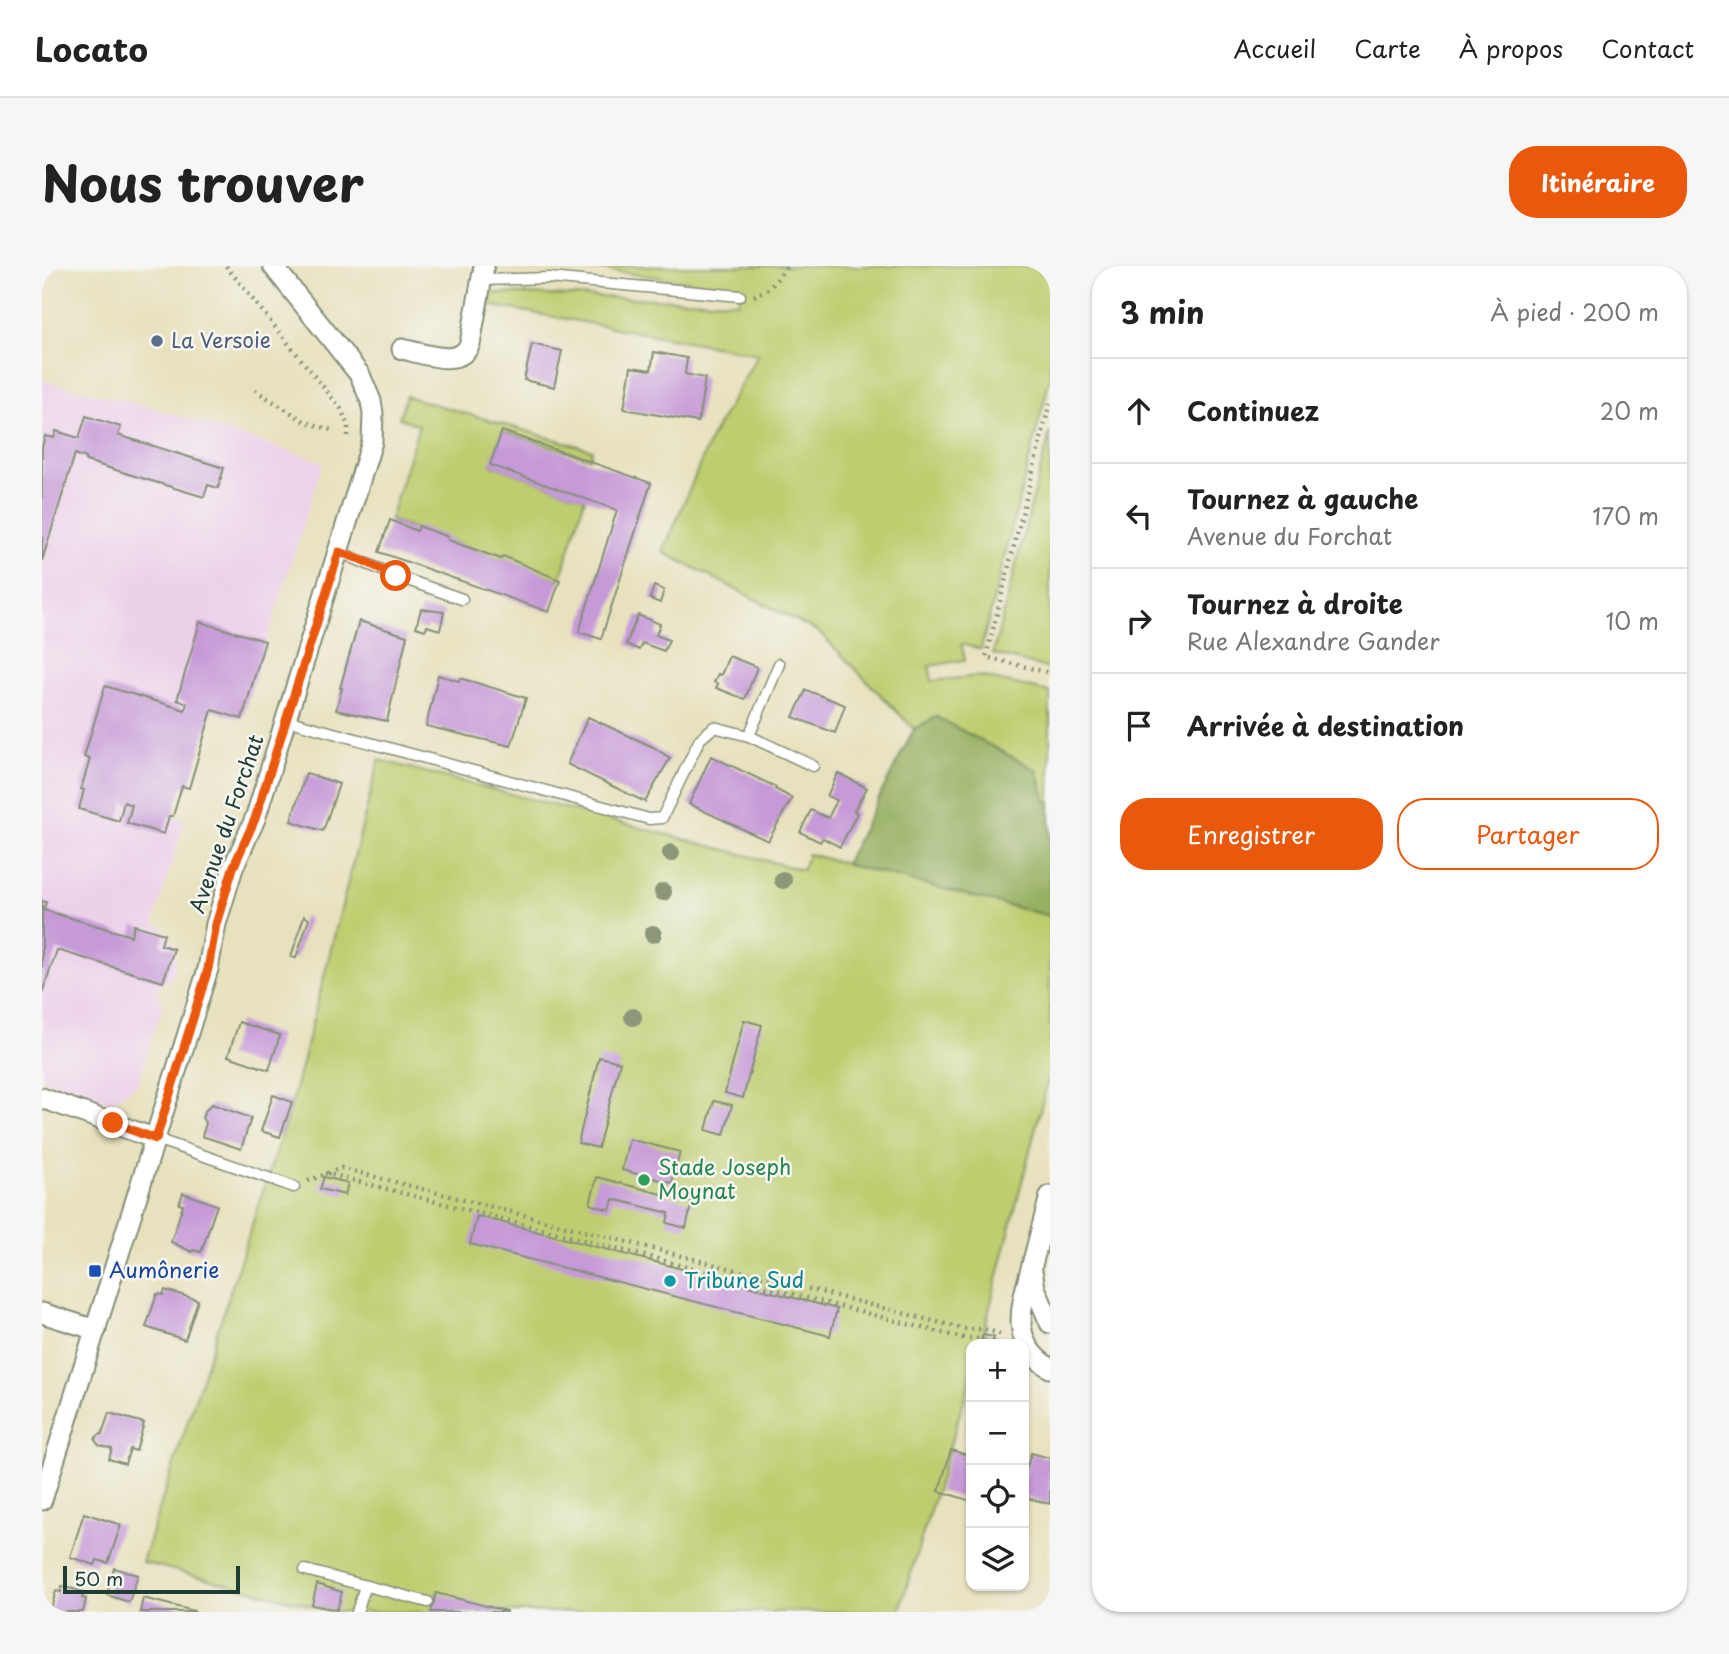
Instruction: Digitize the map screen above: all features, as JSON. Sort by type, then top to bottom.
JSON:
[{"type":"street","name":"Avenue du Forchat","points":[[42,1500],[208,969],[216,924],[230,880],[255,819],[372,442],[371,401],[360,375],[273,266]]},
{"type":"street","points":[[402,349],[450,358],[463,355],[470,344],[483,273]]},
{"type":"street","points":[[42,1098],[156,1139]]},
{"type":"street","points":[[1050,1196],[1020,1312],[1029,1348],[1050,1368]]},
{"type":"street","points":[[1031,1268],[1035,1287],[1048,1319]]},
{"type":"street","points":[[42,1313],[96,1330]]},
{"type":"street","points":[[1021,1324],[1028,1314],[1040,1313],[1048,1319]]},
{"type":"lane","points":[[483,273],[740,296]]},
{"type":"lane","points":[[339,552],[462,599]]},
{"type":"lane","points":[[749,736],[779,664]]},
{"type":"lane","points":[[286,720],[649,819],[662,818],[700,739],[714,727],[749,736],[813,766]]},
{"type":"lane","points":[[156,1139],[294,1186]]},
{"type":"lane","points":[[305,1570],[428,1602]]},
{"type":"lane","points":[[356,1612],[365,1586]]},
{"type":"path","points":[[226,266],[341,409],[348,426],[348,444]]},
{"type":"path","points":[[740,296],[763,293],[776,282],[787,266]]},
{"type":"path","points":[[255,390],[304,421],[334,431]]},
{"type":"path","points":[[1050,403],[986,657],[1050,673]]},
{"type":"path","points":[[981,1339],[949,1334],[325,1173],[341,1168],[964,1329],[984,1329],[1006,1339]]},
{"type":"shaded area","points":[[42,380],[156,409],[323,462],[242,719],[212,711],[189,788],[181,787],[173,816],[185,820],[154,923],[163,928],[175,945],[176,966],[172,976],[157,990],[163,1004],[137,1085],[112,1102],[42,1079]]},
{"type":"green space","points":[[577,266],[1050,266],[1050,378],[981,649],[961,644],[965,660],[929,666],[932,681],[979,676],[1050,692],[1050,803],[936,717],[914,729],[819,632],[663,552],[712,436],[758,354],[483,304],[494,293],[738,302],[741,289]]},
{"type":"green space","points":[[406,396],[592,450],[590,458],[502,431],[491,465],[585,498],[560,580],[390,520],[419,425],[399,418]]},
{"type":"green space","points":[[1050,432],[1050,669],[993,654]]},
{"type":"green space","points":[[936,717],[1037,770],[1046,801],[1050,803],[1050,916],[845,864],[914,729]]},
{"type":"green space","name":"Stade Joseph Moynat","points":[[379,760],[803,870],[808,854],[1050,916],[1050,1072],[983,1334],[994,1337],[966,1339],[966,1393],[899,1612],[337,1612],[142,1562],[292,1102]]},
{"type":"building","points":[[532,344],[562,351],[554,387],[524,380]]},
{"type":"building","points":[[654,352],[687,358],[685,374],[705,378],[698,422],[624,409],[631,367],[651,370]]},
{"type":"building","points":[[86,416],[121,427],[118,435],[224,468],[218,488],[208,485],[204,497],[86,461],[86,458],[75,454],[42,561],[42,447],[45,436],[54,438],[56,431],[79,438]]},
{"type":"building","points":[[502,431],[651,483],[601,639],[579,632],[617,510],[490,465]]},
{"type":"building","points":[[390,520],[417,531],[419,526],[448,537],[448,540],[501,559],[503,556],[560,580],[549,612],[379,552]]},
{"type":"building","points":[[654,586],[664,590],[660,603],[650,599]]},
{"type":"building","points":[[421,609],[444,612],[440,630],[427,626],[425,630],[416,627]]},
{"type":"building","points":[[638,615],[660,624],[656,635],[669,640],[664,651],[642,643],[639,650],[626,644]]},
{"type":"building","points":[[359,621],[407,636],[387,721],[336,710]]},
{"type":"building","points":[[200,622],[265,641],[242,719],[212,710],[189,788],[182,786],[173,816],[169,816],[164,834],[127,823],[132,805],[124,802],[119,821],[79,809],[84,790],[81,789],[90,759],[84,757],[105,686],[185,710],[187,703],[177,700]]},
{"type":"building","points":[[729,656],[757,667],[745,699],[716,688],[718,684],[714,682],[718,674],[721,675]]},
{"type":"building","points":[[438,675],[459,681],[460,678],[526,698],[511,746],[426,726]]},
{"type":"building","points":[[806,690],[845,705],[835,733],[793,717]]},
{"type":"building","points":[[588,717],[653,747],[670,758],[645,802],[567,764]]},
{"type":"building","points":[[711,756],[776,787],[775,789],[792,798],[768,841],[689,804]]},
{"type":"building","points":[[306,773],[339,784],[323,831],[291,821]]},
{"type":"building","points":[[838,773],[867,788],[854,811],[857,813],[840,847],[823,838],[820,842],[800,832],[811,810],[828,818],[837,800],[827,796]]},
{"type":"building","points":[[42,901],[46,902],[44,910],[131,936],[134,925],[164,934],[161,945],[174,949],[163,982],[57,950],[42,993]]},
{"type":"building","points":[[304,916],[309,919],[296,958],[291,957]]},
{"type":"building","points":[[744,1020],[762,1025],[743,1098],[725,1093]]},
{"type":"building","points":[[239,1022],[280,1035],[269,1070],[228,1056]]},
{"type":"building","points":[[599,1057],[620,1062],[598,1148],[578,1143]]},
{"type":"building","points":[[273,1095],[292,1102],[280,1137],[261,1131]]},
{"type":"building","points":[[714,1101],[732,1105],[724,1135],[706,1130]]},
{"type":"building","points":[[212,1104],[251,1118],[241,1149],[202,1136],[206,1123],[202,1118]]},
{"type":"building","points":[[629,1139],[680,1152],[672,1183],[622,1170]]},
{"type":"building","points":[[324,1177],[348,1183],[345,1195],[320,1189]]},
{"type":"building","points":[[597,1177],[692,1202],[686,1228],[667,1223],[669,1213],[613,1199],[610,1210],[590,1204]]},
{"type":"building","points":[[183,1193],[217,1205],[201,1252],[192,1252],[171,1242],[183,1205],[179,1204]]},
{"type":"building","name":"Tribune Sud","points":[[477,1216],[837,1309],[830,1336],[470,1244]]},
{"type":"building","points":[[165,1290],[198,1300],[185,1340],[146,1327],[157,1294],[163,1295]]},
{"type":"building","points":[[983,1335],[994,1337],[993,1339],[982,1339]]},
{"type":"building","points":[[109,1413],[144,1423],[136,1451],[130,1449],[125,1464],[109,1459],[112,1449],[99,1445],[95,1440],[102,1434]]},
{"type":"building","points":[[951,1450],[966,1454],[966,1499],[939,1491]]},
{"type":"building","points":[[1031,1453],[1050,1458],[1050,1504],[1029,1498]]},
{"type":"building","points":[[84,1513],[121,1525],[108,1563],[97,1560],[95,1565],[70,1557]]},
{"type":"building","points":[[114,1568],[138,1575],[129,1602],[107,1595]]},
{"type":"building","points":[[317,1584],[342,1592],[337,1610],[312,1605]]},
{"type":"building","points":[[62,1586],[84,1592],[82,1598],[86,1599],[83,1612],[50,1612],[56,1591],[61,1592]]},
{"type":"building","points":[[436,1593],[506,1611],[506,1612],[431,1612]]},
{"type":"building","points":[[143,1598],[194,1611],[194,1612],[140,1612]]},
{"type":"place","name":"La Versoie","points":[[157,341]]},
{"type":"place","name":"Stade Joseph Moynat","points":[[644,1180]]},
{"type":"place","name":"Aumônerie","points":[[95,1271]]},
{"type":"place","name":"Tribune Sud","points":[[670,1281]]},
{"type":"route","points":[[113,1123],[156,1139],[208,969],[216,924],[233,868],[255,819],[339,552],[396,576]]}]
